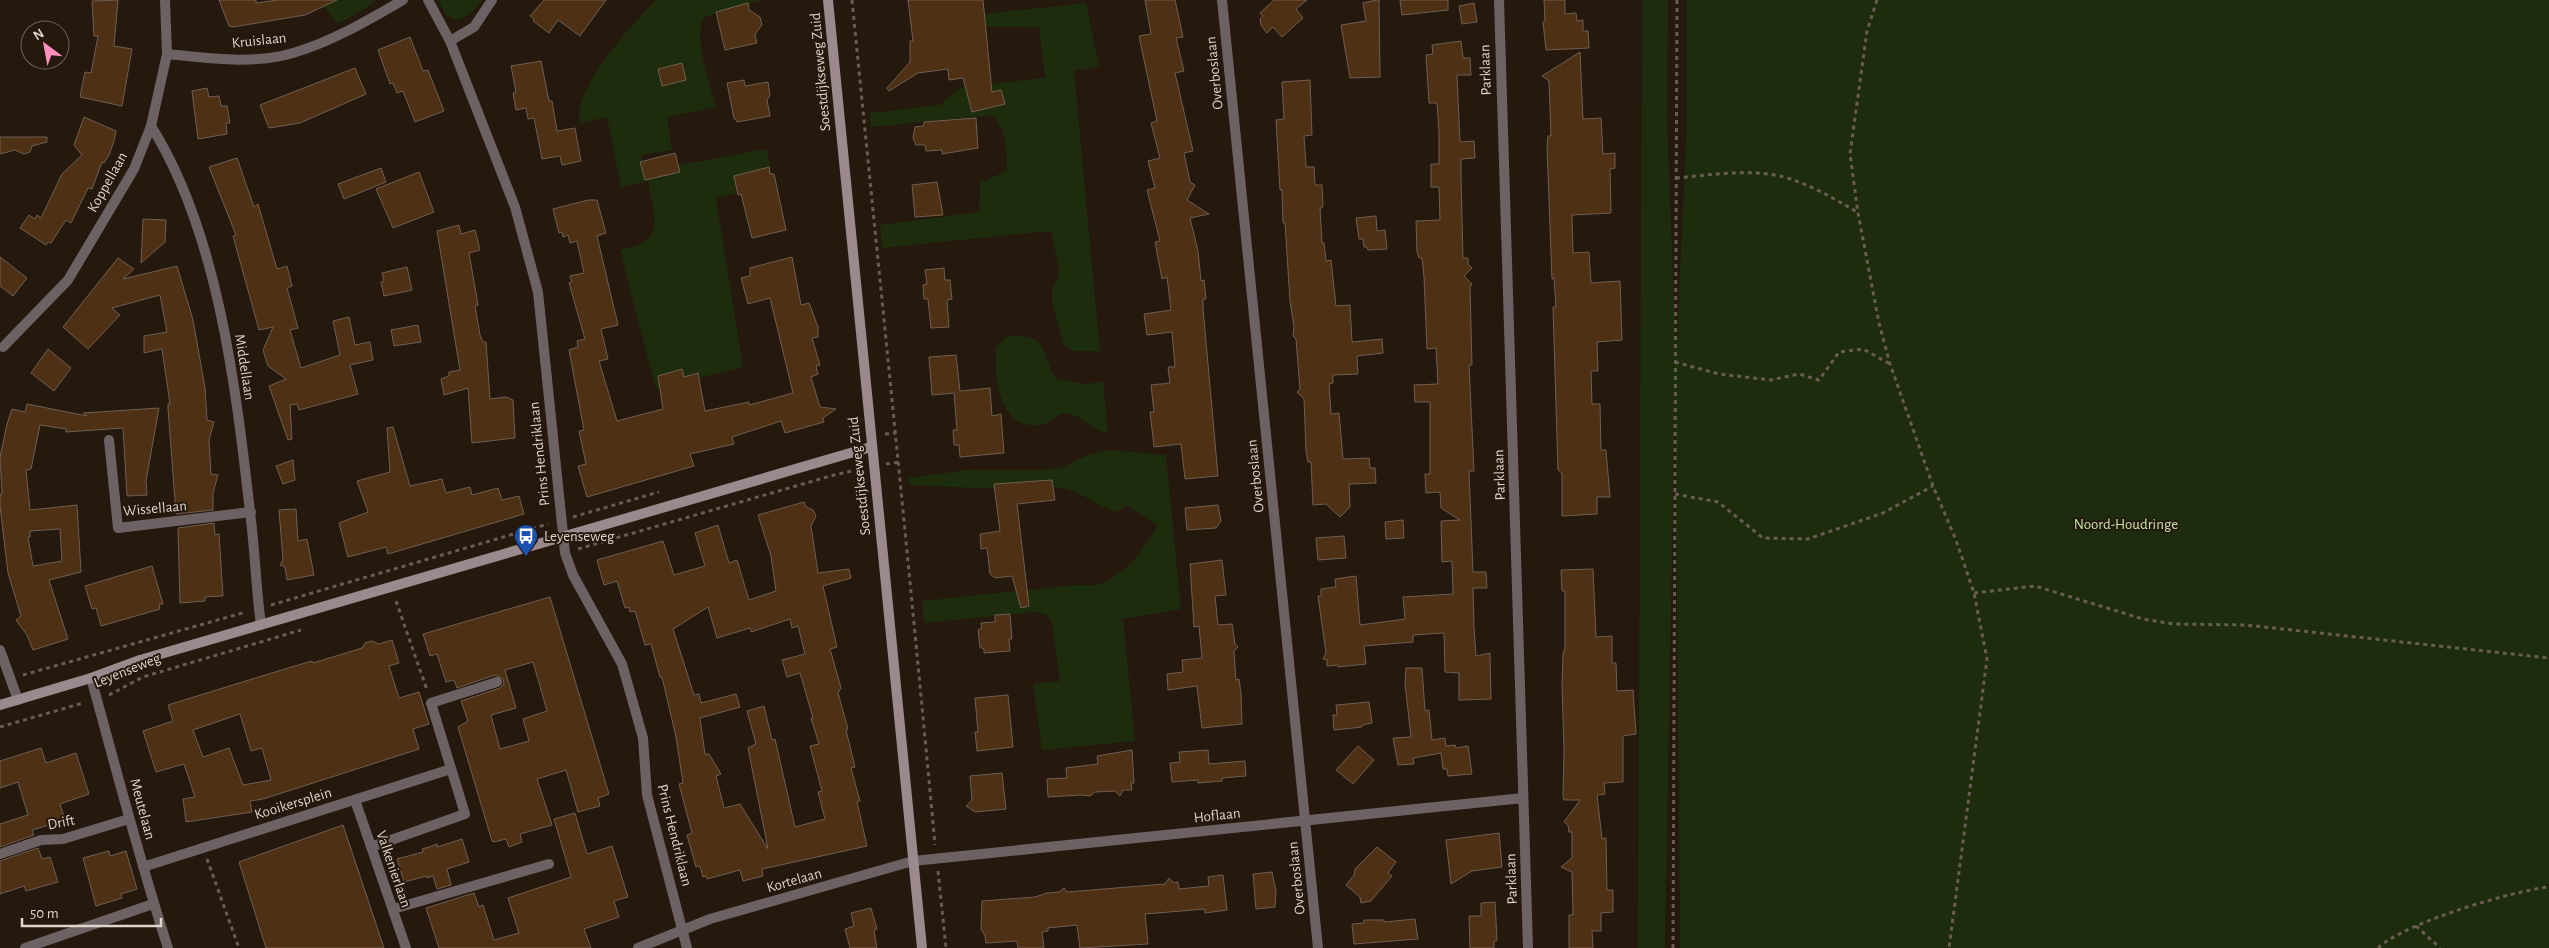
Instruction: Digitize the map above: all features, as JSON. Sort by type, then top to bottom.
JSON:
[{"type":"main road","name":"Soestdijkseweg Zuid","points":[[828,0],[922,948]]},
{"type":"main road","name":"Leyenseweg","points":[[0,705],[91,678],[140,660],[871,447]]},
{"type":"street","name":"Koppellaan","points":[[1,348],[68,280],[134,170],[151,126],[167,54],[165,0]]},
{"type":"street","name":"Kruislaan","points":[[167,54],[248,60],[292,53],[340,34],[403,0]]},
{"type":"street","points":[[428,0],[450,41],[474,27],[492,0]]},
{"type":"street","name":"Overboslaan","points":[[1222,0],[1318,948]]},
{"type":"street","name":"Parklaan","points":[[1498,0],[1528,948]]},
{"type":"street","name":"Prins Hendriklaan","points":[[450,41],[515,208],[538,292],[566,553],[573,575],[622,664],[643,738],[647,795],[687,948]]},
{"type":"street","name":"Middellaan","points":[[151,126],[171,157],[200,234],[227,344],[250,512],[261,625]]},
{"type":"street","name":"Wissellaan","points":[[109,440],[118,528],[250,512]]},
{"type":"street","points":[[0,650],[18,700]]},
{"type":"street","name":"Meutelaan","points":[[91,678],[114,754],[129,819],[153,904],[168,948]]},
{"type":"street","points":[[371,847],[465,814],[431,703],[497,682]]},
{"type":"street","name":"Kooikersplein","points":[[143,867],[202,846],[451,769]]},
{"type":"street","name":"Hoflaan","points":[[913,861],[1523,798]]},
{"type":"street","name":"Valkenierlaan","points":[[355,800],[406,948]]},
{"type":"street","name":"Drift","points":[[0,854],[41,840],[63,839],[129,819]]},
{"type":"street","name":"Kortelaan","points":[[638,948],[710,919],[913,861]]},
{"type":"street","points":[[393,909],[549,864]]},
{"type":"street","points":[[25,948],[153,904]]},
{"type":"path","points":[[852,0],[887,360],[900,462],[946,948]]},
{"type":"path","points":[[1673,948],[1677,0]]},
{"type":"path","points":[[1877,0],[1867,30],[1850,154],[1858,213],[1879,323],[1890,364],[1933,486],[1956,540],[1974,593],[1987,659],[1949,948]]},
{"type":"path","points":[[1676,178],[1733,173],[1780,176],[1821,191],[1858,213]]},
{"type":"path","points":[[1676,362],[1719,374],[1771,380],[1799,374],[1819,380],[1839,352],[1863,349],[1890,364]]},
{"type":"path","points":[[566,553],[834,475],[900,462]]},
{"type":"path","points":[[1675,494],[1718,502],[1763,538],[1808,539],[1883,513],[1933,486]]},
{"type":"path","points":[[1974,593],[2035,586],[2143,619],[2174,624],[2246,625],[2549,658]]},
{"type":"path","points":[[387,604],[406,598]]},
{"type":"path","points":[[396,601],[431,703]]},
{"type":"path","name":"Leyenseweg","points":[[0,727],[114,694],[143,677],[311,627]]},
{"type":"path","points":[[202,846],[238,948]]},
{"type":"path","points":[[2378,948],[2415,925],[2529,890],[2549,888]]},
{"type":"path","points":[[2415,925],[2440,948]]},
{"type":"green space","points":[[319,0],[376,0],[338,24]]},
{"type":"green space","points":[[438,0],[482,0],[471,13],[456,20],[446,15]]},
{"type":"green space","points":[[656,0],[763,0],[704,17],[701,26],[701,49],[716,107],[667,117],[672,150],[641,155],[644,168],[674,166],[767,149],[774,186],[716,198],[743,367],[657,388],[620,250],[635,246],[652,234],[654,217],[648,181],[621,187],[607,117],[580,123],[580,109],[594,75],[620,40]]},
{"type":"green space","name":"Noord-Houdringe","points":[[1642,0],[1668,0],[1667,117],[1676,354],[1687,121],[1687,0],[2549,0],[2549,948],[1680,948],[1675,391],[1665,948],[1638,948]]},
{"type":"green space","points":[[1086,3],[1099,66],[1074,71],[1100,351],[1074,351],[1064,345],[1052,303],[1052,289],[1058,279],[1059,269],[1051,231],[882,248],[880,225],[979,212],[980,183],[1006,171],[1005,142],[1001,127],[993,115],[871,127],[870,113],[940,105],[961,87],[1045,78],[1039,27],[985,27],[984,14]]},
{"type":"green space","points":[[1016,335],[1027,337],[1041,344],[1056,379],[1087,384],[1103,381],[1108,433],[1102,432],[1074,415],[1060,414],[1043,425],[1035,426],[1018,421],[1010,414],[1004,405],[997,381],[996,347],[1007,337]]},
{"type":"green space","points":[[1110,450],[1166,455],[1181,609],[1123,619],[1135,741],[1042,750],[1033,684],[1060,681],[1052,622],[1046,614],[1037,612],[924,623],[922,601],[1075,585],[1093,585],[1105,582],[1124,570],[1147,543],[1158,525],[1127,506],[1116,512],[1078,493],[1059,488],[1037,491],[910,485],[909,478],[967,470],[1046,470],[1065,466],[1088,455]]},
{"type":"building","points":[[118,0],[114,46],[132,49],[122,106],[80,97],[85,72],[91,73],[98,36],[94,36],[92,1]]},
{"type":"building","points":[[219,0],[256,0],[256,3],[278,0],[337,0],[305,15],[233,27],[229,26]]},
{"type":"building","points":[[544,0],[606,0],[580,36],[558,20],[549,33],[533,21],[534,19],[530,16]]},
{"type":"building","points":[[908,0],[983,0],[992,92],[1001,90],[1005,104],[972,112],[963,78],[949,80],[948,69],[918,73],[889,91],[887,88],[910,62],[910,41],[913,41]]},
{"type":"building","points":[[1145,0],[1175,0],[1183,37],[1176,38],[1184,71],[1175,73],[1193,151],[1184,153],[1190,182],[1195,185],[1187,200],[1209,214],[1190,218],[1198,251],[1201,281],[1204,280],[1206,299],[1203,299],[1203,308],[1218,476],[1185,479],[1181,444],[1154,447],[1150,412],[1154,412],[1151,385],[1170,383],[1168,367],[1175,367],[1172,332],[1147,335],[1144,314],[1171,310],[1167,277],[1162,279],[1155,242],[1160,241],[1147,190],[1155,188],[1148,161],[1160,158],[1151,123],[1157,121],[1139,36],[1151,34]]},
{"type":"building","points":[[1274,0],[1307,0],[1296,9],[1303,18],[1282,37],[1273,27],[1267,33],[1261,25],[1260,19],[1263,16],[1260,13]]},
{"type":"building","points":[[1379,0],[1380,77],[1350,78],[1341,25],[1366,21],[1363,3]]},
{"type":"building","points":[[1400,0],[1448,0],[1448,10],[1402,15]]},
{"type":"building","points":[[1544,0],[1565,0],[1565,14],[1576,13],[1577,21],[1583,20],[1583,31],[1588,31],[1589,48],[1546,50],[1543,22],[1545,21]]},
{"type":"building","points":[[748,3],[749,10],[760,17],[762,25],[755,34],[757,43],[725,50],[716,12]]},
{"type":"building","points":[[1474,3],[1477,22],[1462,24],[1459,6]]},
{"type":"building","points":[[410,37],[423,71],[428,70],[444,111],[415,122],[403,91],[397,93],[393,83],[390,84],[378,50]]},
{"type":"building","points":[[1461,41],[1463,58],[1470,58],[1471,75],[1457,75],[1460,142],[1474,141],[1475,158],[1461,159],[1463,258],[1468,258],[1468,264],[1472,268],[1464,276],[1472,284],[1470,287],[1472,365],[1469,365],[1474,471],[1469,471],[1473,572],[1486,572],[1487,588],[1473,588],[1474,626],[1476,656],[1490,653],[1491,699],[1459,700],[1459,673],[1445,672],[1444,633],[1413,635],[1413,642],[1364,646],[1366,664],[1338,667],[1338,665],[1327,666],[1327,660],[1323,659],[1326,653],[1318,596],[1321,596],[1321,589],[1336,587],[1335,579],[1356,576],[1360,625],[1405,619],[1403,597],[1453,594],[1452,561],[1442,562],[1441,521],[1460,520],[1441,508],[1440,492],[1426,493],[1425,474],[1430,474],[1430,402],[1415,402],[1414,385],[1438,384],[1436,348],[1427,349],[1424,277],[1422,258],[1419,258],[1417,252],[1416,221],[1440,220],[1439,187],[1431,187],[1431,164],[1439,164],[1437,103],[1429,103],[1426,55],[1433,54],[1432,45]]},
{"type":"building","points":[[1580,52],[1583,119],[1601,118],[1603,154],[1615,153],[1615,168],[1610,169],[1611,213],[1572,215],[1573,253],[1589,252],[1591,283],[1620,281],[1622,340],[1597,342],[1598,371],[1591,371],[1592,404],[1600,404],[1601,450],[1606,450],[1610,497],[1597,497],[1597,514],[1562,516],[1562,473],[1558,470],[1553,307],[1556,307],[1554,278],[1552,279],[1547,147],[1548,136],[1551,136],[1549,81],[1542,76]]},
{"type":"building","points":[[541,61],[549,101],[552,101],[557,131],[575,128],[581,161],[562,165],[560,156],[542,159],[534,118],[528,119],[526,108],[516,110],[513,93],[516,92],[511,66]]},
{"type":"building","points":[[682,63],[686,80],[662,86],[658,69]]},
{"type":"building","points":[[355,68],[366,94],[300,123],[269,128],[260,105]]},
{"type":"building","points":[[744,80],[745,86],[768,82],[770,95],[767,100],[770,116],[737,122],[734,119],[727,83]]},
{"type":"building","points":[[1310,80],[1312,135],[1304,136],[1306,167],[1314,167],[1315,185],[1322,185],[1323,204],[1322,208],[1320,208],[1322,243],[1324,243],[1326,261],[1331,260],[1336,306],[1350,305],[1352,342],[1382,339],[1383,353],[1357,356],[1358,374],[1333,375],[1333,383],[1329,384],[1331,414],[1339,413],[1343,459],[1369,458],[1370,468],[1375,468],[1376,483],[1349,484],[1350,507],[1340,517],[1326,504],[1313,505],[1311,462],[1308,462],[1306,451],[1304,399],[1297,392],[1300,389],[1296,339],[1293,336],[1294,327],[1290,301],[1285,223],[1283,223],[1282,190],[1280,190],[1276,120],[1284,119],[1282,82]]},
{"type":"building","points":[[207,88],[209,97],[219,96],[221,106],[227,106],[230,123],[226,123],[227,134],[198,139],[192,91]]},
{"type":"building","points":[[84,117],[116,131],[114,141],[109,155],[104,163],[102,162],[92,189],[88,188],[71,223],[66,220],[51,243],[48,242],[46,245],[20,228],[29,215],[35,219],[37,215],[41,218],[62,174],[82,155],[74,145]]},
{"type":"building","points":[[976,118],[978,148],[942,154],[942,150],[926,151],[925,145],[916,145],[913,138],[915,127],[923,126],[924,122]]},
{"type":"building","points":[[0,137],[47,137],[47,142],[32,146],[30,152],[24,154],[15,150],[0,154]]},
{"type":"building","points":[[675,153],[680,172],[645,180],[640,162]]},
{"type":"building","points":[[237,158],[254,207],[258,204],[277,269],[287,266],[292,286],[287,288],[298,328],[290,330],[301,368],[340,355],[333,321],[349,317],[355,345],[370,342],[373,360],[350,365],[358,394],[299,410],[297,404],[290,405],[292,439],[288,440],[269,386],[286,379],[268,366],[263,350],[273,327],[259,330],[233,236],[236,235],[209,167]]},
{"type":"building","points":[[769,167],[770,174],[774,174],[786,230],[752,238],[741,194],[738,195],[734,176]]},
{"type":"building","points":[[381,168],[386,182],[344,199],[338,184]]},
{"type":"building","points":[[419,172],[434,212],[393,228],[376,189]]},
{"type":"building","points":[[937,182],[943,215],[915,217],[912,185]]},
{"type":"building","points":[[588,200],[597,200],[606,233],[597,236],[618,325],[601,329],[608,359],[599,361],[617,421],[663,409],[658,376],[682,369],[684,377],[698,373],[705,411],[749,402],[749,405],[793,393],[770,298],[748,304],[741,278],[750,276],[750,268],[792,257],[801,305],[809,303],[818,327],[818,337],[812,338],[820,365],[816,366],[818,374],[811,377],[820,407],[836,409],[823,418],[824,422],[785,433],[781,421],[732,437],[734,444],[690,454],[694,466],[587,497],[578,466],[586,464],[579,431],[584,430],[569,350],[578,347],[577,341],[585,339],[569,283],[572,282],[570,276],[584,273],[577,241],[570,243],[568,235],[563,237],[562,232],[559,233],[553,209]]},
{"type":"building","points":[[1376,216],[1377,231],[1385,230],[1387,249],[1368,250],[1367,247],[1364,247],[1363,239],[1359,239],[1356,218]]},
{"type":"building","points":[[143,219],[166,220],[165,242],[141,263]]},
{"type":"building","points":[[459,225],[461,234],[475,230],[480,250],[469,253],[478,305],[475,306],[480,335],[483,342],[486,342],[490,399],[506,397],[513,400],[515,438],[472,443],[468,388],[444,395],[441,379],[449,376],[449,372],[460,370],[437,231]]},
{"type":"building","points":[[0,257],[27,278],[13,296],[0,286]]},
{"type":"building","points":[[118,258],[134,269],[123,279],[177,266],[193,320],[205,388],[207,420],[214,422],[209,440],[211,474],[218,475],[213,493],[213,510],[176,514],[168,408],[168,404],[170,404],[162,349],[144,353],[144,336],[167,332],[160,295],[112,308],[120,315],[88,349],[63,327]]},
{"type":"building","points":[[407,267],[412,290],[384,296],[381,282],[384,281],[382,273]]},
{"type":"building","points":[[944,268],[945,280],[950,280],[952,299],[947,300],[949,327],[931,328],[928,299],[924,299],[923,285],[927,284],[925,270]]},
{"type":"building","points":[[418,325],[421,342],[394,346],[391,330]]},
{"type":"building","points":[[48,349],[71,368],[54,391],[31,373]]},
{"type":"building","points":[[956,355],[960,391],[990,388],[992,416],[1001,414],[1004,453],[960,457],[959,445],[954,445],[953,430],[957,430],[954,393],[932,395],[929,357]]},
{"type":"building","points":[[27,404],[87,416],[83,413],[159,408],[146,481],[147,495],[127,496],[123,428],[66,432],[66,429],[40,425],[31,469],[26,470],[30,510],[77,505],[81,572],[49,580],[68,639],[33,650],[27,635],[16,620],[21,616],[8,573],[0,506],[0,494],[2,494],[0,457],[7,424],[12,409],[25,412]],"holes":[[[60,529],[62,561],[33,566],[28,537],[30,537],[30,531]]]},
{"type":"building","points":[[393,427],[410,486],[442,479],[446,493],[470,487],[472,495],[498,488],[502,500],[519,496],[524,514],[388,554],[386,547],[348,557],[339,523],[368,512],[357,481],[390,472],[387,428]]},
{"type":"building","points":[[293,460],[295,480],[283,484],[276,466]]},
{"type":"building","points":[[1052,480],[1055,500],[1017,504],[1029,606],[1021,608],[1012,576],[995,578],[990,574],[987,548],[981,549],[980,534],[1000,531],[994,484]]},
{"type":"building","points":[[804,502],[806,507],[813,510],[816,516],[811,526],[818,573],[849,569],[851,578],[823,586],[837,647],[830,649],[841,688],[838,693],[848,729],[846,730],[855,767],[851,768],[860,801],[857,802],[867,846],[762,869],[763,876],[743,881],[740,870],[707,879],[706,876],[703,877],[700,866],[696,867],[687,835],[692,833],[679,784],[683,783],[676,737],[662,677],[660,677],[651,644],[645,645],[635,611],[630,612],[629,607],[625,608],[617,581],[604,585],[597,560],[663,541],[674,575],[705,566],[695,533],[718,525],[729,563],[737,560],[749,600],[776,591],[771,556],[758,515]],"holes":[[[708,607],[717,638],[750,628],[751,632],[790,619],[792,628],[798,626],[805,654],[782,660],[787,677],[800,673],[813,718],[811,718],[819,744],[810,746],[822,791],[818,792],[825,819],[795,827],[775,739],[772,740],[764,706],[747,711],[756,744],[748,748],[768,849],[740,804],[724,808],[716,776],[721,774],[709,754],[705,754],[700,718],[740,707],[736,694],[701,703],[699,694],[694,695],[673,629]]]},
{"type":"building","points":[[1218,505],[1221,521],[1216,528],[1187,530],[1185,508]]},
{"type":"building","points":[[296,509],[298,541],[307,539],[314,575],[287,580],[285,567],[280,565],[283,560],[279,510]]},
{"type":"building","points":[[1403,520],[1404,538],[1386,539],[1385,522]]},
{"type":"building","points":[[214,523],[215,535],[219,534],[223,596],[205,597],[205,601],[180,603],[178,528]]},
{"type":"building","points":[[1344,536],[1346,558],[1318,560],[1316,538]]},
{"type":"building","points":[[1222,560],[1226,595],[1215,596],[1218,625],[1232,624],[1235,644],[1238,647],[1234,651],[1236,680],[1239,679],[1241,694],[1242,724],[1202,728],[1197,686],[1168,690],[1167,674],[1183,672],[1182,660],[1202,658],[1199,626],[1194,627],[1190,564]]},
{"type":"building","points":[[152,566],[163,604],[159,604],[160,609],[101,626],[96,608],[92,609],[85,586]]},
{"type":"building","points":[[1593,569],[1596,637],[1612,636],[1612,663],[1616,663],[1617,691],[1633,690],[1636,734],[1623,736],[1623,782],[1604,783],[1605,794],[1597,795],[1602,839],[1606,838],[1607,890],[1613,890],[1613,912],[1601,913],[1601,931],[1592,931],[1593,948],[1569,948],[1569,915],[1573,915],[1572,872],[1561,867],[1572,858],[1572,832],[1569,832],[1568,825],[1564,822],[1580,800],[1564,800],[1563,796],[1562,685],[1563,654],[1565,648],[1565,591],[1562,591],[1561,570]]},
{"type":"building","points":[[550,597],[609,794],[598,798],[600,806],[578,812],[566,770],[537,779],[552,825],[520,834],[522,842],[509,847],[506,839],[492,841],[458,727],[468,721],[461,701],[500,688],[504,684],[503,679],[495,675],[457,688],[454,680],[446,682],[437,654],[430,656],[423,634]],"holes":[[[533,662],[547,711],[523,719],[529,741],[500,749],[491,715],[516,708],[505,670]]]},
{"type":"building","points":[[1010,614],[1012,639],[1009,639],[1010,651],[984,653],[984,649],[980,647],[978,630],[982,628],[981,623],[995,622],[995,615]]},
{"type":"building","points":[[392,640],[399,663],[389,666],[399,698],[419,692],[429,724],[413,729],[419,749],[263,799],[250,801],[252,812],[186,822],[183,799],[195,797],[184,764],[156,772],[143,731],[173,721],[168,705],[288,668],[312,661],[313,663],[362,648],[365,643],[372,641],[379,644]],"holes":[[[240,714],[251,751],[262,748],[271,780],[243,785],[229,748],[203,757],[193,730]]]},
{"type":"building","points":[[1406,668],[1422,668],[1425,711],[1429,710],[1432,740],[1445,738],[1446,746],[1455,745],[1456,748],[1468,746],[1472,774],[1448,776],[1447,769],[1443,769],[1441,753],[1413,758],[1414,764],[1398,765],[1393,738],[1411,737],[1405,684]]},
{"type":"building","points":[[1008,695],[1013,747],[977,751],[975,732],[978,732],[975,698]]},
{"type":"building","points":[[1369,702],[1372,723],[1362,725],[1362,727],[1334,730],[1333,715],[1337,715],[1336,705]]},
{"type":"building","points":[[1358,746],[1374,760],[1353,784],[1336,770]]},
{"type":"building","points":[[41,748],[46,763],[76,753],[89,794],[60,804],[65,820],[32,830],[34,835],[0,847],[0,824],[28,815],[18,782],[0,788],[0,761]]},
{"type":"building","points":[[1132,750],[1134,783],[1131,783],[1132,790],[1123,790],[1120,796],[1115,791],[1095,792],[1090,796],[1048,797],[1047,779],[1067,778],[1066,768],[1098,764],[1097,756]]},
{"type":"building","points":[[1208,750],[1209,764],[1245,761],[1246,776],[1198,783],[1198,780],[1172,782],[1170,763],[1180,762],[1179,752]]},
{"type":"building","points":[[1002,773],[1006,809],[975,812],[966,806],[972,800],[970,776]]},
{"type":"building","points":[[575,813],[587,854],[612,846],[628,897],[614,901],[619,917],[584,929],[591,948],[439,948],[426,908],[474,893],[479,907],[483,905],[494,940],[519,933],[508,898],[571,877],[554,819]]},
{"type":"building","points":[[343,825],[384,948],[266,948],[239,862]]},
{"type":"building","points":[[1499,833],[1502,867],[1472,871],[1451,884],[1446,840]]},
{"type":"building","points":[[462,839],[469,862],[447,869],[451,885],[437,889],[433,876],[404,882],[397,859],[423,852],[422,849],[437,844],[437,847]]},
{"type":"building","points":[[1377,847],[1396,862],[1388,873],[1392,876],[1371,901],[1361,903],[1360,897],[1346,885],[1354,875],[1355,869]]},
{"type":"building","points":[[38,848],[42,859],[50,857],[58,882],[26,891],[24,886],[0,894],[0,861]]},
{"type":"building","points":[[109,851],[110,856],[126,851],[137,889],[121,894],[122,898],[96,906],[83,858]]},
{"type":"building","points":[[1272,872],[1276,891],[1275,907],[1256,909],[1253,874]]},
{"type":"building","points":[[1223,875],[1227,910],[1205,913],[1205,909],[1145,914],[1148,944],[1080,948],[1077,925],[1048,928],[1048,931],[1042,932],[1044,948],[1018,948],[1017,941],[986,943],[981,929],[982,901],[1035,897],[1059,892],[1064,888],[1067,892],[1165,884],[1169,878],[1174,883],[1178,882],[1179,889],[1209,886],[1208,877]]},
{"type":"building","points":[[1495,902],[1497,940],[1494,942],[1494,948],[1470,948],[1469,916],[1481,916],[1481,903]]},
{"type":"building","points":[[871,908],[877,929],[874,930],[877,948],[850,948],[845,929],[854,926],[851,913]]},
{"type":"building","points":[[1415,919],[1418,939],[1354,944],[1352,924],[1364,923],[1364,920],[1384,920],[1384,922]]},
{"type":"place","name":"Leyenseweg","points":[[526,557]]}]
